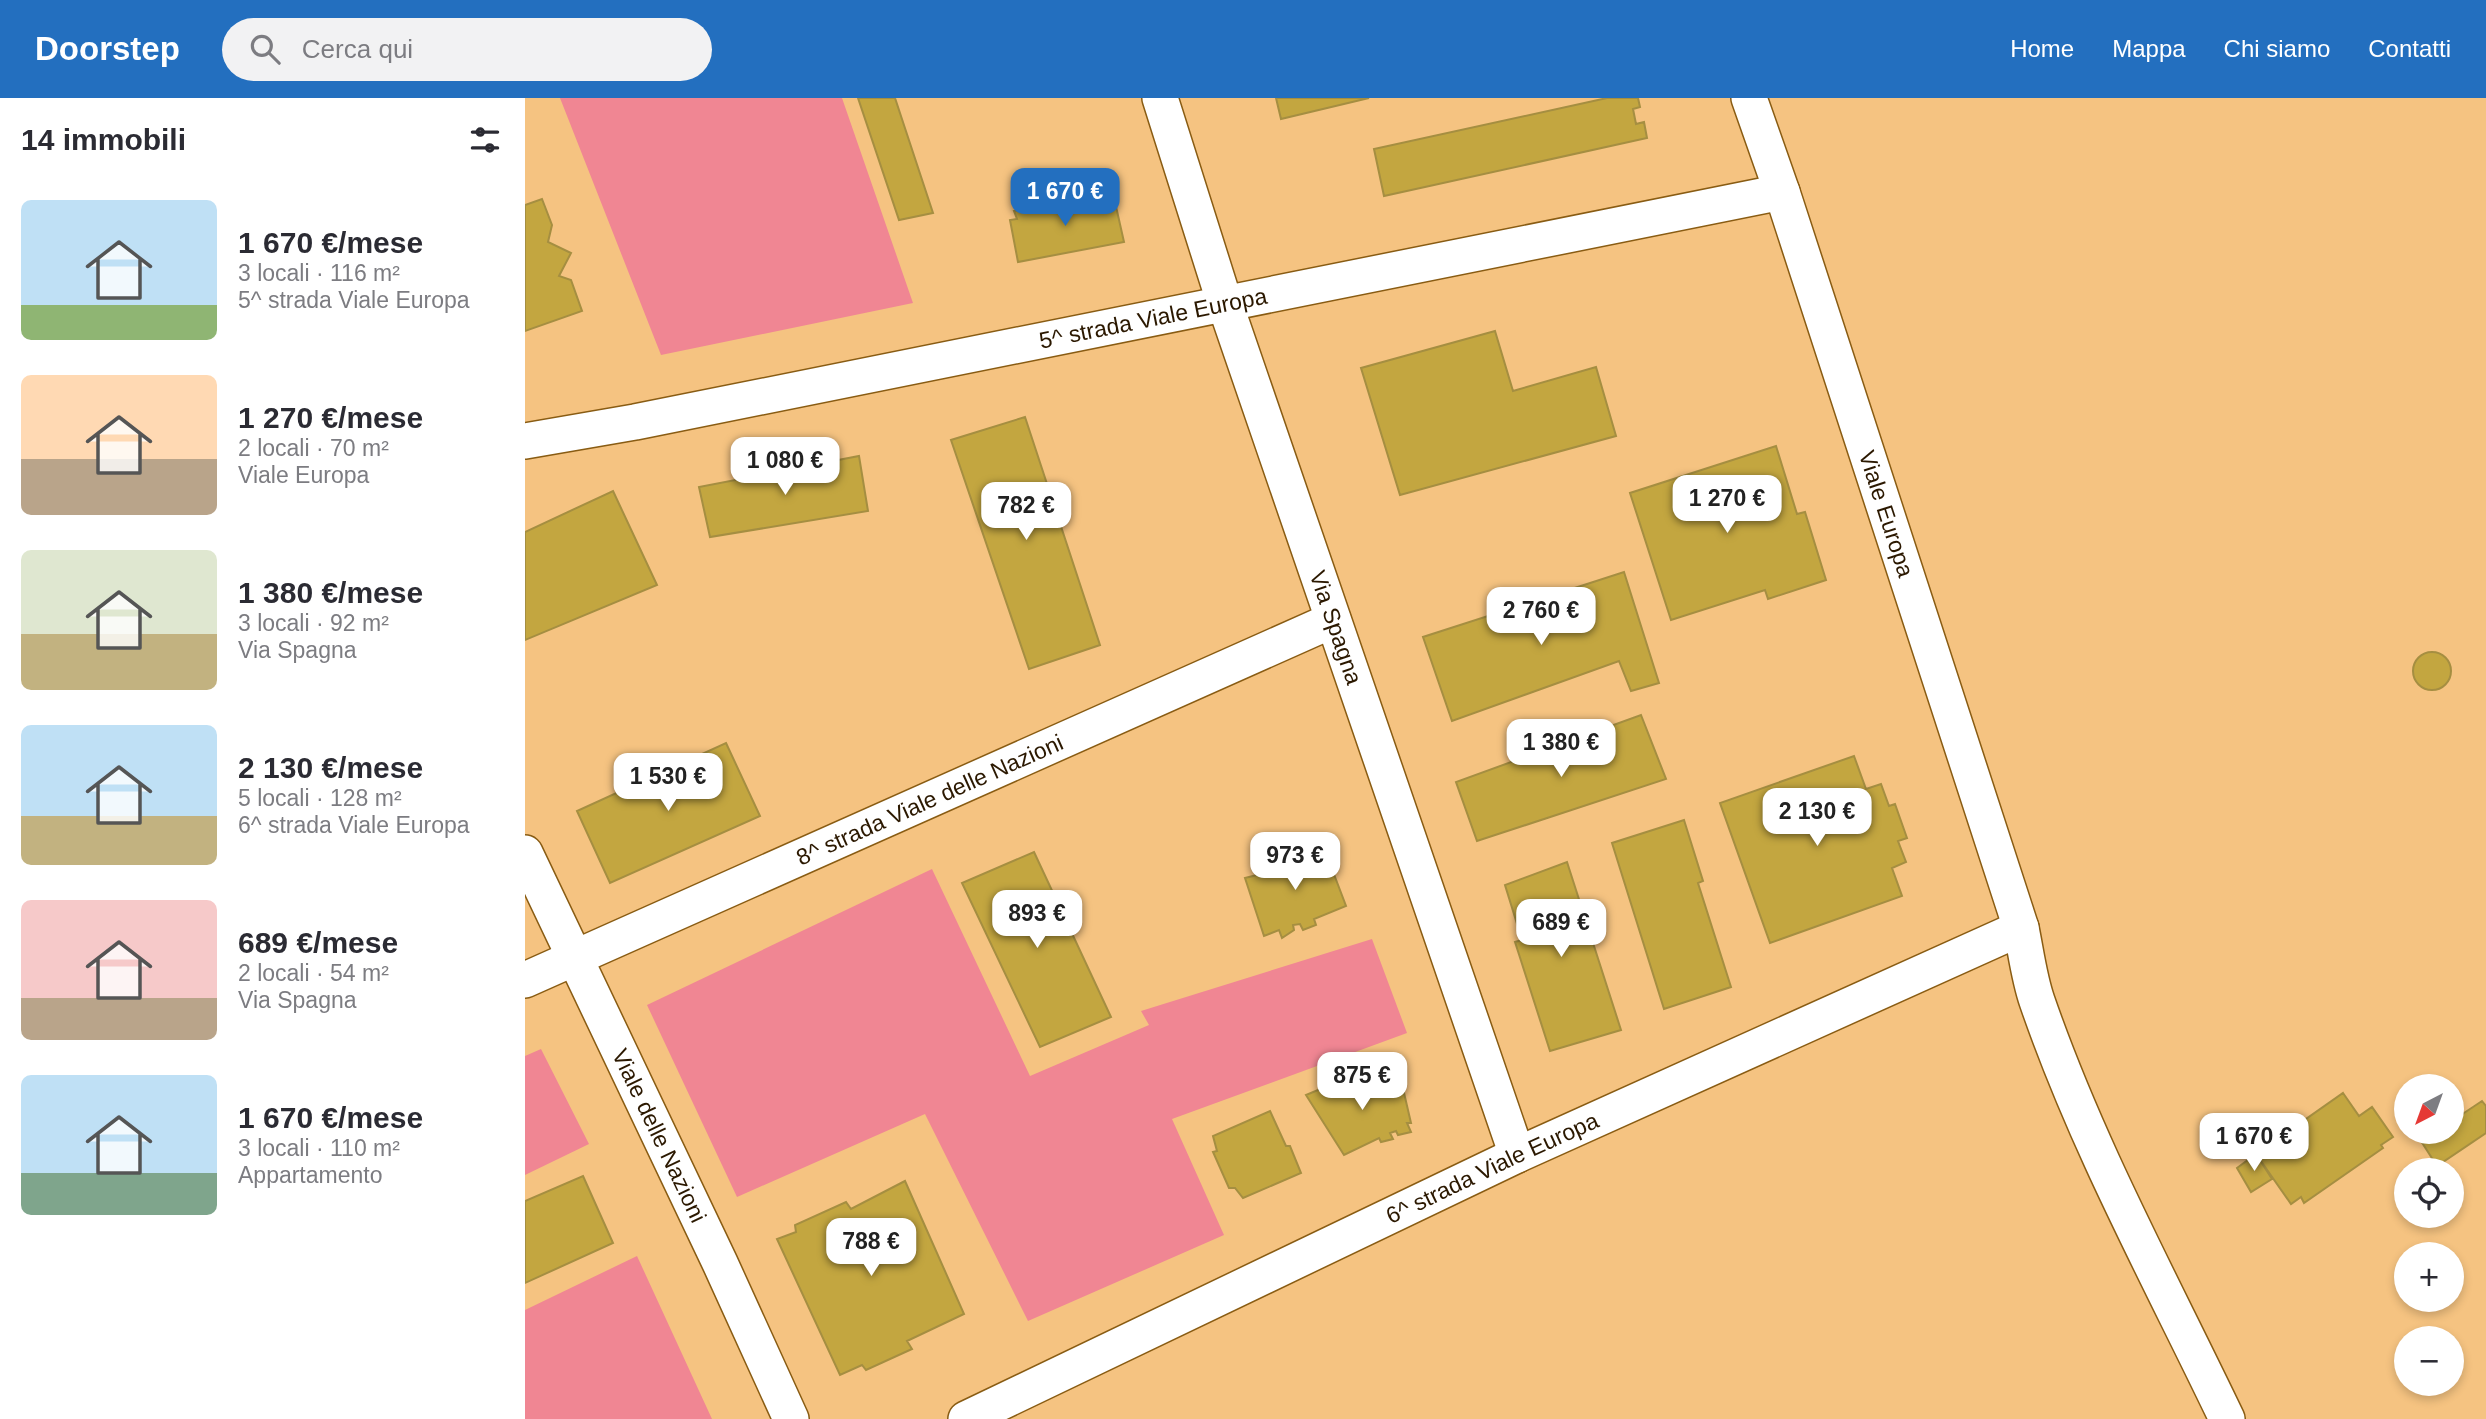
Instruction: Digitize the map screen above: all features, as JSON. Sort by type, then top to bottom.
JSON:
[{"type":"street","name":"Via Spagna","points":[[1160,98],[1225,304],[1517,1155]]},
{"type":"street","name":"Viale Europa","points":[[1749,98],[2021,928],[2036,999],[2079,1107],[2138,1238],[2227,1419]]},
{"type":"street","name":"5^ strada Viale Europa","points":[[525,441],[649,420],[1782,192]]},
{"type":"street","name":"8^ strada Viale delle Nazioni","points":[[525,980],[1333,620]]},
{"type":"street","name":"Viale delle Nazioni","points":[[525,853],[791,1419]]},
{"type":"street","name":"6^ strada Viale Europa","points":[[966,1419],[1517,1155],[2021,928]]},
{"type":"shaded area","points":[[560,98],[842,98],[913,303],[661,355]]},
{"type":"shaded area","points":[[932,869],[1030,1076],[1149,1025],[1141,1011],[1372,939],[1407,1033],[1172,1119],[1224,1235],[1028,1321],[925,1114],[737,1197],[647,1005]]},
{"type":"shaded area","points":[[541,1049],[589,1144],[525,1175],[525,1056]]},
{"type":"shaded area","points":[[637,1256],[712,1419],[525,1419],[525,1310]]},
{"type":"building","points":[[858,98],[895,98],[933,213],[899,220]]},
{"type":"building","points":[[1276,98],[1369,98],[1281,119]]},
{"type":"building","points":[[1607,98],[1638,98],[1640,107],[1633,109],[1636,124],[1644,122],[1647,138],[1384,196],[1374,149]]},
{"type":"building","points":[[1091,196],[1094,203],[1115,202],[1124,242],[1018,262],[1010,220],[1017,219],[1014,211]]},
{"type":"building","points":[[542,199],[552,225],[548,242],[571,253],[559,276],[571,280],[582,311],[525,331],[525,205]]},
{"type":"building","points":[[1495,331],[1513,391],[1596,367],[1616,436],[1400,495],[1361,368]]},
{"type":"building","points":[[1025,417],[1100,645],[1029,669],[951,440]]},
{"type":"building","points":[[1776,446],[1797,514],[1805,512],[1826,580],[1768,599],[1765,590],[1671,620],[1630,493]]},
{"type":"building","points":[[859,456],[868,511],[710,537],[699,487]]},
{"type":"building","points":[[613,491],[657,585],[525,640],[525,532]]},
{"type":"building","points":[[1624,572],[1659,683],[1631,691],[1619,661],[1452,721],[1423,637]]},
{"type":"building","points":[[2432,652],[2445,658],[2451,671],[2445,684],[2432,690],[2419,684],[2413,671],[2419,658]]},
{"type":"building","points":[[1641,715],[1666,779],[1477,841],[1456,782]]},
{"type":"building","points":[[726,743],[760,816],[610,883],[577,811]]},
{"type":"building","points":[[1854,756],[1866,789],[1881,784],[1889,806],[1895,804],[1907,838],[1898,841],[1906,862],[1892,868],[1902,896],[1770,943],[1720,803]]},
{"type":"building","points":[[1684,820],[1703,881],[1698,883],[1731,987],[1664,1009],[1612,843]]},
{"type":"building","points":[[1324,848],[1346,906],[1314,919],[1316,925],[1303,930],[1300,924],[1293,925],[1294,930],[1282,938],[1279,930],[1264,936],[1245,878],[1261,874],[1259,866]]},
{"type":"building","points":[[1034,852],[1111,1017],[1040,1047],[962,883]]},
{"type":"building","points":[[1567,862],[1621,1030],[1550,1051],[1515,942],[1522,940],[1505,885]]},
{"type":"building","points":[[1390,1074],[1395,1081],[1401,1080],[1411,1123],[1407,1123],[1411,1132],[1398,1135],[1396,1131],[1390,1133],[1393,1139],[1381,1142],[1379,1138],[1344,1155],[1306,1095],[1349,1077],[1356,1090]]},
{"type":"building","points":[[2343,1093],[2359,1116],[2372,1107],[2393,1137],[2381,1145],[2383,1148],[2304,1203],[2301,1197],[2291,1204],[2256,1154]]},
{"type":"building","points":[[2482,1101],[2486,1106],[2486,1133],[2449,1158],[2432,1158],[2423,1144],[2464,1144],[2464,1113]]},
{"type":"building","points":[[1270,1111],[1286,1146],[1290,1146],[1301,1173],[1243,1198],[1235,1188],[1229,1188],[1213,1152],[1217,1151],[1213,1136]]},
{"type":"building","points":[[2256,1154],[2272,1179],[2251,1192],[2237,1168]]},
{"type":"building","points":[[583,1176],[613,1243],[525,1283],[525,1201]]},
{"type":"building","points":[[905,1181],[964,1314],[907,1341],[912,1349],[866,1370],[862,1365],[840,1375],[777,1239],[796,1232],[795,1225],[846,1202],[851,1209]]}]
